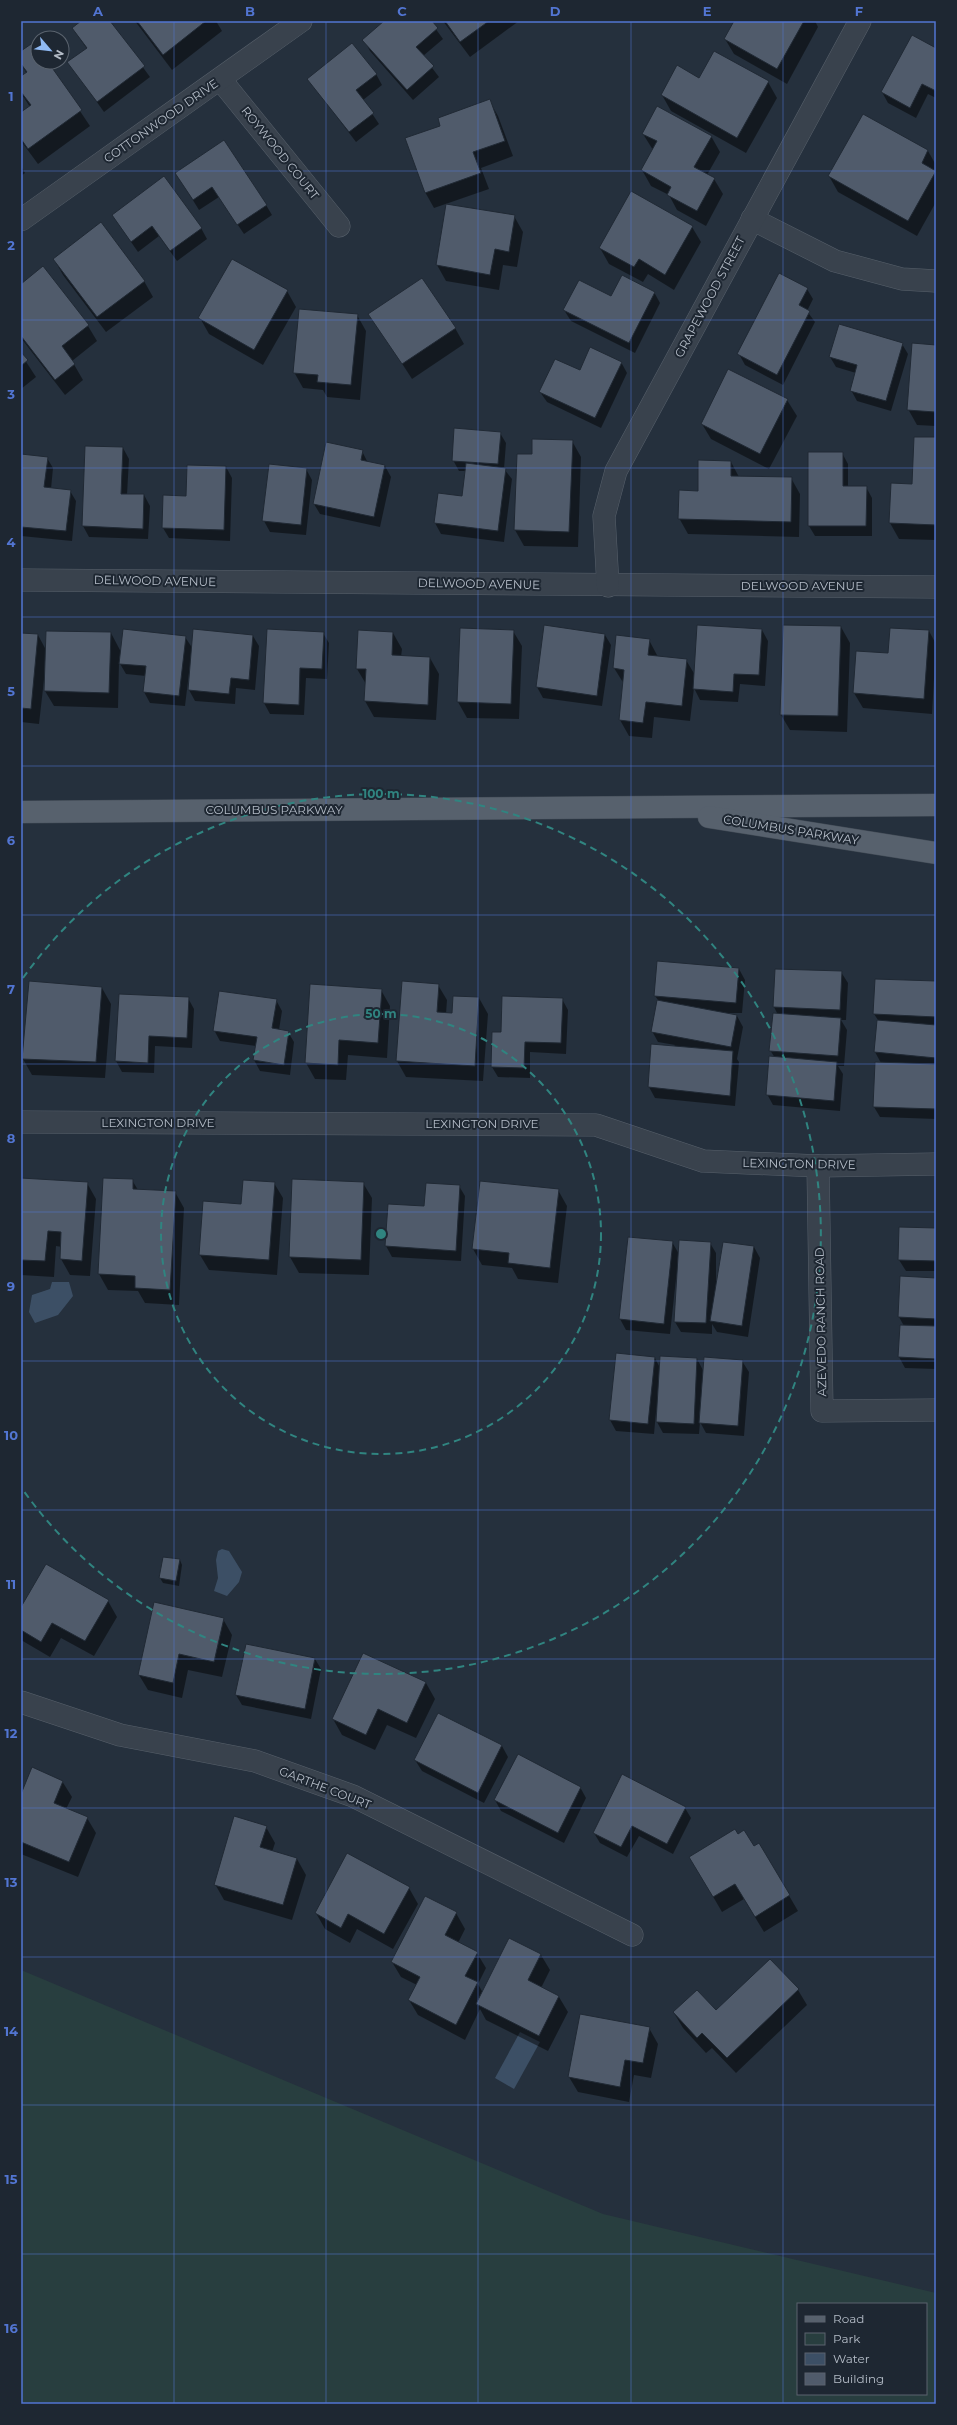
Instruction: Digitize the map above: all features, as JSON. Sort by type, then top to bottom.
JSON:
[{"type":"main road","name":"COLUMBUS PARKWAY","points":[[21,812],[936,805]]},
{"type":"main road","name":"COLUMBUS PARKWAY","points":[[647,807],[936,853]]},
{"type":"street","name":"COTTONWOOD DRIVE","points":[[21,220],[301,21]]},
{"type":"street","name":"GRAPEWOOD STREET","points":[[608,586],[604,516],[616,471],[860,21]]},
{"type":"street","name":"ROYWOOD COURT","points":[[220,80],[339,226]]},
{"type":"street","points":[[752,219],[835,261],[902,280],[936,281]]},
{"type":"street","name":"DELWOOD AVENUE","points":[[21,580],[608,586],[936,587]]},
{"type":"street","name":"LEXINGTON DRIVE","points":[[21,1122],[596,1125],[703,1161],[818,1166],[936,1164]]},
{"type":"street","name":"AZEVEDO RANCH ROAD","points":[[818,1166],[822,1411],[936,1410]]},
{"type":"street","name":"GARTHE COURT","points":[[21,1702],[120,1735],[255,1761],[354,1796],[632,1935]]},
{"type":"green space","points":[[21,1970],[603,2214],[936,2293],[936,2404],[21,2404]]},
{"type":"water","points":[[52,1282],[69,1282],[73,1296],[58,1315],[35,1323],[29,1312],[32,1295],[50,1289]]},
{"type":"water","points":[[222,1549],[229,1551],[242,1572],[239,1582],[227,1596],[214,1591],[218,1578],[216,1560],[218,1551]]},
{"type":"water","points":[[520,2032],[540,2042],[514,2089],[495,2078]]},
{"type":"building","points":[[81,21],[110,21],[145,66],[97,102],[70,66],[70,60],[87,48],[72,28]]},
{"type":"building","points":[[137,21],[206,21],[163,55]]},
{"type":"building","points":[[384,21],[432,21],[438,28],[416,47],[434,66],[407,90],[362,40]]},
{"type":"building","points":[[445,21],[489,21],[460,42]]},
{"type":"building","points":[[734,21],[804,21],[777,69],[724,39]]},
{"type":"building","points":[[912,35],[936,48],[936,91],[922,84],[910,108],[881,92]]},
{"type":"building","points":[[352,43],[377,74],[356,90],[374,113],[349,132],[307,79]]},
{"type":"building","points":[[30,45],[30,70],[54,70],[82,110],[28,149],[21,139],[21,112],[31,105],[21,92],[21,76],[27,72],[21,64],[21,51]]},
{"type":"building","points":[[714,51],[769,81],[737,138],[661,95],[677,65],[699,78]]},
{"type":"building","points":[[490,99],[505,141],[473,152],[481,173],[425,193],[405,138],[440,126],[438,118]]},
{"type":"building","points":[[657,106],[712,136],[694,167],[715,178],[697,211],[667,195],[671,187],[641,170],[657,141],[642,134]]},
{"type":"building","points":[[863,114],[928,150],[922,163],[936,171],[908,221],[828,176]]},
{"type":"building","points":[[224,140],[267,205],[237,225],[212,187],[193,200],[175,173]]},
{"type":"building","points":[[164,176],[202,228],[170,251],[152,226],[131,242],[112,215]]},
{"type":"building","points":[[631,191],[693,226],[665,275],[639,259],[634,267],[599,248]]},
{"type":"building","points":[[446,204],[515,215],[509,252],[495,249],[490,275],[436,265]]},
{"type":"building","points":[[101,222],[145,281],[97,317],[53,259]]},
{"type":"building","points":[[232,259],[288,290],[254,350],[198,318]]},
{"type":"building","points":[[43,266],[89,325],[62,346],[75,364],[55,380],[21,336],[21,284]]},
{"type":"building","points":[[779,273],[808,288],[799,305],[810,311],[777,375],[737,354]]},
{"type":"building","points":[[622,275],[655,292],[629,343],[563,310],[579,280],[611,296]]},
{"type":"building","points":[[422,278],[456,328],[402,364],[368,314]]},
{"type":"building","points":[[299,309],[358,314],[351,385],[317,382],[318,375],[293,373]]},
{"type":"building","points":[[839,324],[903,343],[886,401],[850,391],[857,365],[829,357]]},
{"type":"building","points":[[912,343],[936,345],[935,412],[907,410]]},
{"type":"building","points":[[590,347],[622,362],[595,418],[539,392],[555,359],[580,370]]},
{"type":"building","points":[[21,352],[28,360],[21,366]]},
{"type":"building","points":[[728,369],[788,399],[760,454],[701,424]]},
{"type":"building","points":[[454,428],[501,432],[498,464],[452,461]]},
{"type":"building","points":[[914,437],[936,437],[936,525],[889,523],[891,483],[912,484]]},
{"type":"building","points":[[532,439],[573,440],[569,532],[514,530],[517,454],[532,454]]},
{"type":"building","points":[[326,442],[363,450],[361,460],[385,465],[374,517],[313,504]]},
{"type":"building","points":[[85,446],[123,447],[121,494],[144,494],[143,529],[82,526]]},
{"type":"building","points":[[808,452],[843,452],[843,486],[867,486],[866,526],[808,526]]},
{"type":"building","points":[[21,454],[48,457],[44,487],[71,490],[66,531],[21,527]]},
{"type":"building","points":[[698,460],[731,461],[731,476],[792,477],[791,522],[678,519],[679,490],[698,491]]},
{"type":"building","points":[[466,463],[506,468],[498,531],[434,523],[438,493],[462,496]]},
{"type":"building","points":[[269,464],[307,468],[301,525],[262,521]]},
{"type":"building","points":[[187,465],[226,466],[224,530],[162,528],[163,495],[186,496]]},
{"type":"building","points":[[544,625],[605,634],[597,696],[536,687]]},
{"type":"building","points":[[697,625],[762,629],[759,675],[734,674],[733,692],[693,689]]},
{"type":"building","points":[[783,625],[841,626],[838,716],[780,715]]},
{"type":"building","points":[[460,628],[514,630],[511,704],[457,702]]},
{"type":"building","points":[[890,628],[929,630],[924,699],[853,693],[856,651],[888,653]]},
{"type":"building","points":[[123,629],[186,636],[179,696],[143,692],[146,666],[119,664]]},
{"type":"building","points":[[193,629],[253,635],[249,680],[231,678],[229,694],[188,690]]},
{"type":"building","points":[[267,629],[324,632],[322,669],[300,668],[299,705],[263,703]]},
{"type":"building","points":[[358,630],[393,632],[392,655],[430,657],[428,705],[364,701],[366,669],[356,669]]},
{"type":"building","points":[[46,631],[111,632],[109,693],[44,691]]},
{"type":"building","points":[[21,633],[38,634],[31,709],[21,708]]},
{"type":"building","points":[[616,635],[650,639],[648,655],[687,659],[682,706],[646,702],[643,723],[619,720],[624,670],[613,668]]},
{"type":"building","points":[[657,961],[739,968],[736,1003],[654,996]]},
{"type":"building","points":[[775,969],[842,971],[840,1010],[773,1007]]},
{"type":"building","points":[[875,979],[936,981],[936,1017],[873,1014]]},
{"type":"building","points":[[29,981],[102,987],[96,1062],[22,1059]]},
{"type":"building","points":[[402,981],[439,984],[437,1012],[452,1013],[453,996],[479,997],[475,1066],[396,1061]]},
{"type":"building","points":[[310,984],[382,989],[378,1043],[339,1040],[338,1065],[305,1063]]},
{"type":"building","points":[[219,991],[277,999],[272,1028],[289,1031],[284,1065],[253,1060],[257,1037],[213,1031]]},
{"type":"building","points":[[119,994],[189,997],[187,1038],[149,1036],[148,1063],[115,1061]]},
{"type":"building","points":[[502,996],[563,998],[561,1043],[525,1042],[524,1068],[491,1067],[492,1032],[501,1032]]},
{"type":"building","points":[[657,1000],[737,1015],[731,1047],[651,1032]]},
{"type":"building","points":[[773,1013],[841,1018],[838,1056],[769,1051]]},
{"type":"building","points":[[877,1020],[936,1025],[936,1058],[874,1052]]},
{"type":"building","points":[[651,1044],[733,1051],[730,1096],[648,1087]]},
{"type":"building","points":[[769,1056],[837,1062],[834,1101],[766,1095]]},
{"type":"building","points":[[875,1062],[936,1064],[936,1109],[873,1107]]},
{"type":"building","points":[[21,1178],[88,1182],[82,1261],[60,1259],[61,1232],[48,1231],[45,1261],[21,1260]]},
{"type":"building","points":[[103,1178],[133,1179],[133,1189],[176,1191],[170,1290],[135,1288],[135,1276],[98,1274]]},
{"type":"building","points":[[292,1179],[364,1182],[361,1260],[289,1257]]},
{"type":"building","points":[[243,1180],[275,1182],[269,1260],[199,1255],[203,1201],[241,1204]]},
{"type":"building","points":[[480,1181],[559,1189],[550,1268],[508,1263],[509,1253],[472,1249]]},
{"type":"building","points":[[426,1183],[460,1185],[456,1251],[385,1246],[388,1204],[424,1206]]},
{"type":"building","points":[[899,1227],[936,1228],[936,1261],[898,1260]]},
{"type":"building","points":[[628,1237],[673,1241],[664,1324],[619,1319]]},
{"type":"building","points":[[679,1240],[711,1242],[706,1323],[674,1322]]},
{"type":"building","points":[[723,1242],[754,1246],[742,1326],[710,1321]]},
{"type":"building","points":[[900,1276],[936,1278],[936,1319],[898,1317]]},
{"type":"building","points":[[900,1325],[936,1326],[936,1359],[898,1357]]},
{"type":"building","points":[[616,1353],[655,1357],[648,1424],[609,1420]]},
{"type":"building","points":[[660,1356],[697,1358],[694,1424],[656,1422]]},
{"type":"building","points":[[704,1357],[743,1360],[738,1426],[699,1423]]},
{"type":"building","points":[[163,1557],[180,1559],[176,1581],[159,1578]]},
{"type":"building","points":[[46,1564],[109,1600],[85,1641],[52,1623],[41,1642],[21,1630],[21,1607]]},
{"type":"building","points":[[154,1602],[224,1618],[214,1662],[179,1654],[173,1683],[138,1675]]},
{"type":"building","points":[[246,1644],[315,1658],[305,1709],[235,1695]]},
{"type":"building","points":[[363,1653],[426,1682],[407,1723],[378,1709],[366,1735],[332,1719]]},
{"type":"building","points":[[438,1713],[502,1745],[478,1793],[414,1760]]},
{"type":"building","points":[[518,1754],[581,1787],[558,1833],[494,1800]]},
{"type":"building","points":[[32,1767],[63,1781],[54,1803],[88,1817],[69,1862],[21,1842],[21,1794]]},
{"type":"building","points":[[622,1774],[686,1807],[667,1844],[632,1826],[621,1847],[593,1833]]},
{"type":"building","points":[[234,1816],[267,1826],[260,1847],[297,1858],[283,1905],[214,1885]]},
{"type":"building","points":[[735,1829],[738,1834],[744,1830],[754,1846],[759,1843],[790,1895],[755,1917],[735,1884],[713,1897],[689,1857]]},
{"type":"building","points":[[347,1853],[410,1887],[384,1934],[348,1914],[341,1928],[315,1913]]},
{"type":"building","points":[[425,1896],[457,1912],[445,1935],[478,1952],[465,1976],[478,1982],[456,2025],[408,2000],[420,1977],[391,1962]]},
{"type":"building","points":[[509,1938],[541,1954],[528,1980],[559,1996],[539,2036],[476,2004]]},
{"type":"building","points":[[770,1959],[799,1989],[727,2058],[702,2033],[697,2038],[673,2012],[697,1990],[716,2010]]},
{"type":"building","points":[[580,2014],[650,2027],[643,2063],[625,2060],[620,2087],[568,2077]]}]
